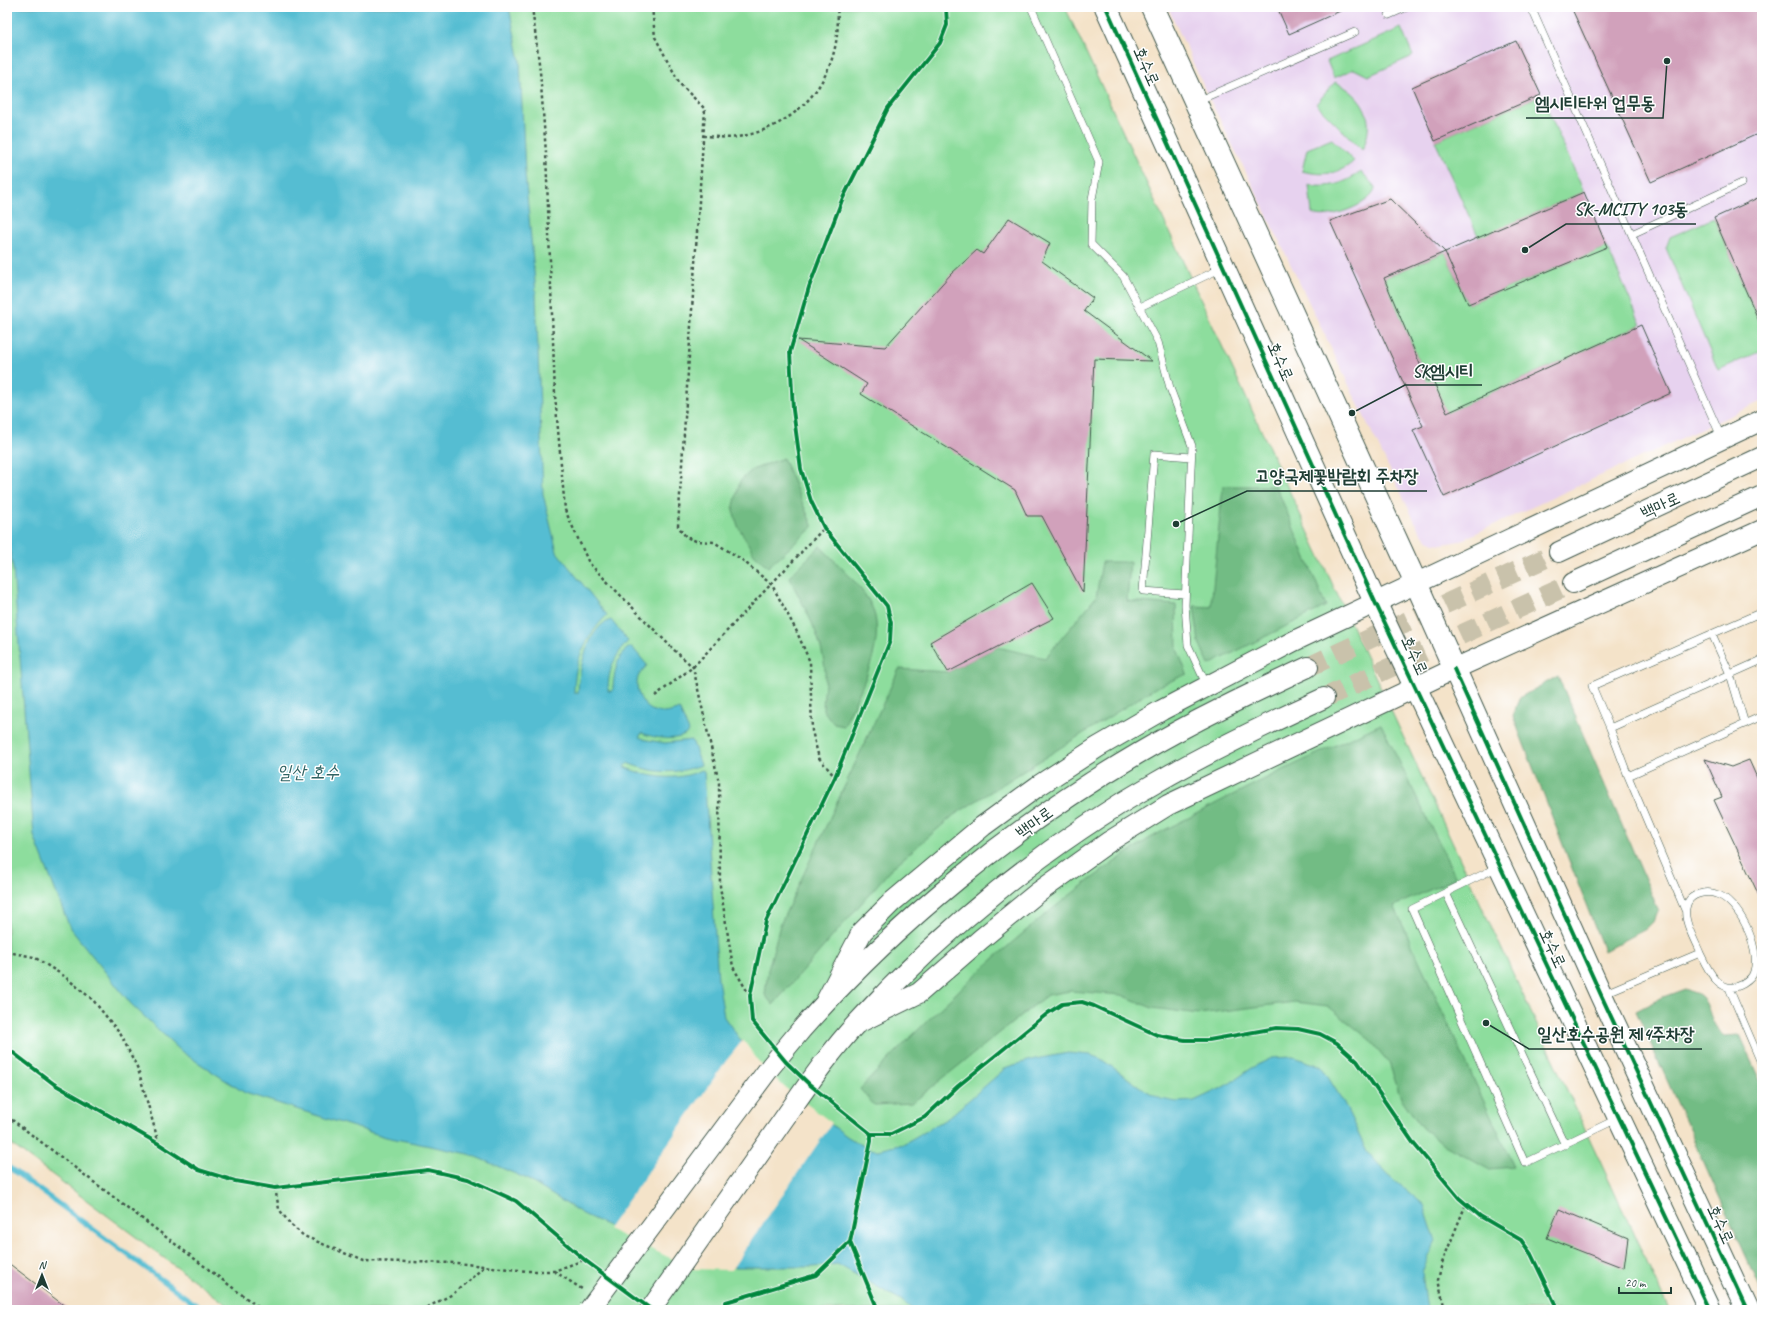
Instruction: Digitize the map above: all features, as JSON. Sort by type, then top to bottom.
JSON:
[{"type":"main road","name":"호수로","points":[[1106,7],[1376,602],[1710,1310]]},
{"type":"main road","name":"호수로","points":[[1152,7],[1416,583],[1600,995],[1747,1310]]},
{"type":"main road","points":[[826,1001],[862,932],[892,902],[983,826],[1069,765],[1126,730],[1294,641],[1762,420]]},
{"type":"main road","name":"백마로","points":[[1559,552],[1762,457]]},
{"type":"main road","name":"백마로","points":[[1573,583],[1762,496]]},
{"type":"main road","points":[[856,1024],[919,993],[1036,894],[1084,859],[1139,822],[1202,787],[1454,669],[1762,530]]},
{"type":"main road","name":"백마로","points":[[589,1310],[771,1066],[826,1001],[883,945],[943,893],[1055,807],[1138,754],[1197,720],[1308,667]]},
{"type":"main road","name":"백마로","points":[[650,1310],[711,1221],[831,1054],[856,1024],[938,943],[1021,873],[1127,800],[1190,764],[1324,698]]},
{"type":"lane","points":[[1031,7],[1099,162],[1092,199],[1091,244],[1123,276],[1158,342],[1170,388],[1192,446],[1185,594],[1188,645],[1207,687]]},
{"type":"lane","points":[[1389,15],[1407,7]]},
{"type":"lane","points":[[1531,7],[1722,439]]},
{"type":"lane","points":[[1195,102],[1355,32]]},
{"type":"lane","points":[[1632,234],[1742,183]]},
{"type":"lane","points":[[1140,307],[1224,267]]},
{"type":"lane","points":[[1185,594],[1143,591],[1154,454],[1191,457]]},
{"type":"lane","points":[[1685,910],[1687,903],[1692,897],[1706,893],[1714,893],[1722,896],[1737,910],[1751,940],[1755,970],[1748,981],[1730,988],[1720,984],[1714,978],[1700,953],[1686,918],[1685,910],[1628,776],[1592,686],[1762,612]]},
{"type":"lane","points":[[1712,634],[1730,674],[1745,724]]},
{"type":"lane","points":[[1610,728],[1762,660]]},
{"type":"lane","points":[[1628,776],[1762,716]]},
{"type":"lane","points":[[1500,866],[1412,909],[1525,1163],[1619,1118]]},
{"type":"lane","points":[[1446,893],[1565,1145]]},
{"type":"lane","points":[[1600,995],[1700,953]]},
{"type":"lane","points":[[1730,988],[1762,1065]]},
{"type":"path","points":[[532,7],[542,101],[555,395],[565,510],[589,563],[673,650],[693,667],[719,783],[720,886],[733,967],[750,996],[751,1002]]},
{"type":"path","points":[[652,7],[655,37],[680,84],[705,109],[678,526],[686,537],[696,541],[714,542],[741,559],[772,585],[796,630],[810,662],[812,732],[819,758],[835,777]]},
{"type":"path","points":[[703,136],[735,137],[763,131],[792,116],[816,92],[825,76],[832,59],[835,42],[837,7]]},
{"type":"path","points":[[821,521],[828,534]]},
{"type":"path","points":[[655,696],[693,667],[772,585],[824,528]]},
{"type":"path","points":[[831,784],[838,770]]},
{"type":"path","points":[[7,952],[34,957],[64,976],[93,1000],[121,1035],[138,1069],[159,1144]]},
{"type":"path","points":[[750,996],[752,988]]},
{"type":"path","points":[[7,1116],[262,1310]]},
{"type":"path","points":[[152,1140],[164,1148]]},
{"type":"path","points":[[268,1187],[282,1188]]},
{"type":"path","points":[[275,1188],[279,1210],[290,1224],[304,1236],[363,1261],[457,1263],[484,1267],[554,1271],[584,1260]]},
{"type":"path","points":[[1445,1310],[1438,1280],[1442,1263],[1464,1202],[1471,1208]]},
{"type":"path","points":[[579,1255],[591,1265]]},
{"type":"path","points":[[422,1310],[453,1294],[484,1267]]},
{"type":"shaded area","points":[[1168,7],[1762,7],[1762,401],[1459,541],[1443,544],[1434,543],[1426,539],[1418,528],[1208,96]]},
{"type":"green space","points":[[7,7],[1065,7],[1669,1310],[234,1310],[7,1141]]},
{"type":"green space","points":[[1401,28],[1413,56],[1368,76],[1354,69],[1334,78],[1327,61]]},
{"type":"green space","points":[[1335,82],[1354,94],[1365,110],[1368,119],[1368,129],[1362,150],[1316,104]]},
{"type":"green space","points":[[1541,95],[1584,192],[1479,238],[1435,141]]},
{"type":"green space","points":[[1332,139],[1354,161],[1336,172],[1316,174],[1302,171],[1307,149]]},
{"type":"green space","points":[[1361,171],[1375,187],[1373,193],[1368,199],[1348,210],[1337,213],[1318,215],[1312,213],[1309,185],[1323,186],[1337,184],[1350,179]]},
{"type":"green space","points":[[1714,218],[1762,328],[1762,351],[1718,370],[1666,248],[1670,237]]},
{"type":"green space","points":[[1607,247],[1641,325],[1447,413],[1427,381],[1384,278],[1445,252],[1468,304]]},
{"type":"green space","points":[[783,458],[813,527],[768,567],[754,554],[738,526],[733,510],[740,481],[752,470]]},
{"type":"green space","points":[[1223,486],[1276,486],[1326,606],[1209,665],[1199,642],[1194,606],[1211,607]]},
{"type":"green space","points":[[820,546],[859,586],[869,601],[875,616],[875,648],[864,681],[844,726],[834,724],[823,710],[825,670],[820,645],[812,622],[789,577]]},
{"type":"green space","points":[[1102,562],[1130,562],[1127,601],[1176,605],[1177,649],[1187,674],[1155,688],[954,815],[892,868],[773,1005],[765,995],[768,970],[780,925],[899,669],[948,672],[997,647],[1045,658],[1096,597]]},
{"type":"green space","points":[[1558,676],[1658,909],[1653,922],[1646,929],[1604,951],[1513,716],[1519,698]]},
{"type":"green space","points":[[1381,724],[1456,878],[1394,906],[1514,1167],[1488,1169],[1441,1143],[1422,1128],[1401,1098],[1389,1063],[1370,1040],[1328,1006],[1295,1002],[1199,1014],[1152,1008],[1122,995],[1070,991],[1047,995],[912,1103],[874,1105],[860,1089],[927,1021],[996,956],[1032,925],[1108,867],[1147,840],[1169,828],[1272,775]]},
{"type":"green space","points":[[1685,989],[1700,996],[1704,1000],[1716,1027],[1725,1036],[1739,1035],[1762,1085],[1762,1292],[1636,1011],[1663,997]]},
{"type":"water","name":"일산 호수","points":[[7,7],[509,7],[520,61],[525,173],[536,293],[543,494],[557,552],[607,615],[599,623],[582,651],[576,671],[574,693],[578,693],[582,662],[590,640],[603,624],[611,620],[628,641],[613,664],[609,677],[608,691],[613,691],[615,672],[619,659],[627,649],[632,647],[647,665],[639,675],[637,682],[637,688],[644,703],[652,710],[660,713],[679,709],[689,731],[685,735],[674,738],[660,738],[642,733],[639,737],[665,743],[692,740],[701,765],[682,770],[664,772],[646,769],[627,763],[624,767],[644,774],[663,777],[682,776],[702,770],[704,771],[718,979],[724,1017],[757,1063],[783,1089],[848,1137],[869,1149],[878,1150],[903,1144],[948,1118],[1007,1067],[1035,1059],[1068,1053],[1090,1055],[1101,1059],[1143,1089],[1161,1099],[1177,1102],[1194,1101],[1226,1086],[1255,1066],[1272,1058],[1293,1057],[1321,1066],[1344,1103],[1366,1150],[1387,1174],[1424,1205],[1436,1241],[1422,1272],[1427,1310],[913,1310],[901,1300],[837,1264],[814,1267],[695,1267],[583,1214],[525,1178],[469,1154],[386,1137],[245,1093],[182,1052],[131,1004],[70,928],[34,836],[13,569],[7,531]]},
{"type":"pier","points":[[743,1040],[759,1062],[784,1087],[832,1123],[731,1270],[694,1269],[608,1229],[726,1061]]},
{"type":"building","points":[[1277,7],[1349,7],[1289,34]]},
{"type":"building","points":[[1571,7],[1762,7],[1762,132],[1651,182]]},
{"type":"building","points":[[1516,41],[1541,95],[1435,141],[1412,87]]},
{"type":"building","points":[[1584,192],[1607,247],[1468,304],[1445,252]]},
{"type":"building","points":[[1762,196],[1762,328],[1714,218]]},
{"type":"building","points":[[1390,199],[1445,252],[1384,278],[1427,381],[1433,380],[1447,413],[1641,325],[1671,393],[1444,497],[1413,430],[1423,426],[1330,221]]},
{"type":"building","points":[[1009,218],[1050,243],[1042,261],[1093,298],[1084,311],[1152,361],[1094,359],[1083,593],[1042,516],[1027,516],[1015,490],[861,394],[867,384],[798,340],[885,347],[951,274],[977,250],[983,254]]},
{"type":"building","points":[[1032,583],[1054,618],[948,672],[930,642]]},
{"type":"building","points":[[1705,759],[1731,767],[1749,760],[1762,789],[1762,902],[1714,800],[1722,797]]},
{"type":"building","points":[[1559,1209],[1628,1238],[1624,1268],[1547,1238]]},
{"type":"building","points":[[7,1262],[70,1310],[7,1310]]},
{"type":"waterway","points":[[7,1166],[203,1310]]},
{"type":"tunnel","points":[[1308,667],[1559,552]]},
{"type":"tunnel","points":[[1324,698],[1573,583]]},
{"type":"cycle path","points":[[946,7],[947,25],[940,43],[888,108],[842,200],[809,287],[790,352],[793,410],[801,469],[811,501],[824,528],[887,606],[891,623],[890,641],[835,777],[766,921],[750,996],[752,1021],[786,1062],[809,1084],[871,1134],[891,1134],[925,1117],[958,1086],[1048,1013],[1062,1004],[1082,1002],[1157,1035],[1185,1040],[1209,1040],[1276,1028],[1298,1029],[1320,1034],[1337,1043],[1357,1061],[1414,1144],[1459,1198],[1480,1216],[1521,1240],[1531,1254],[1558,1310]]},
{"type":"cycle path","points":[[1106,7],[1375,602],[1710,1310]]},
{"type":"cycle path","points":[[1454,669],[1601,995],[1747,1310]]},
{"type":"cycle path","points":[[7,1048],[54,1084],[159,1144],[199,1170],[235,1181],[275,1188],[428,1170],[468,1179],[516,1201],[586,1261],[652,1310]]},
{"type":"cycle path","points":[[721,1310],[726,1302],[816,1275],[850,1242],[871,1141],[871,1134]]},
{"type":"cycle path","points":[[850,1242],[878,1310]]},
{"type":"place","name":"엠시티타워 업무동","points":[[1667,61]]},
{"type":"place","name":"SK-MCITY 103동","points":[[1525,250]]},
{"type":"place","name":"SK엠시티","points":[[1352,413]]},
{"type":"place","name":"고양국제꽃박람회 주차장","points":[[1176,524]]},
{"type":"place","name":"일산호수공원 제4주차장","points":[[1486,1023]]}]
